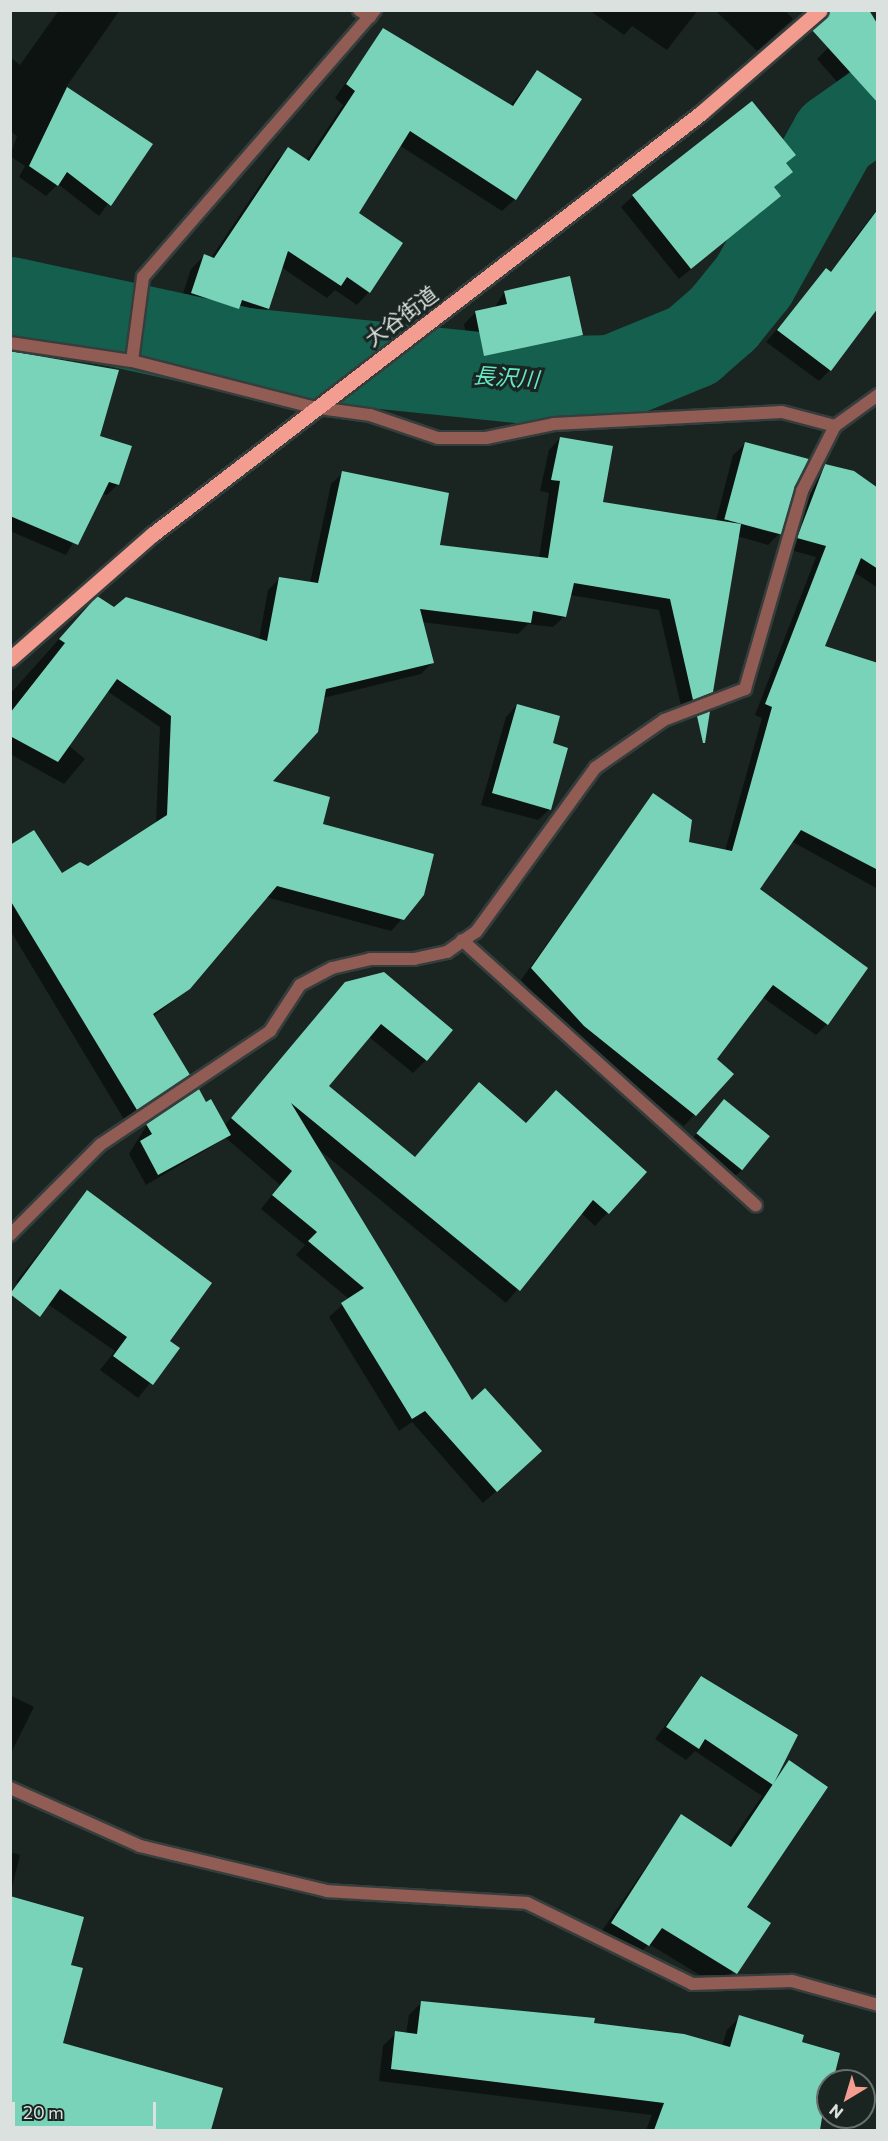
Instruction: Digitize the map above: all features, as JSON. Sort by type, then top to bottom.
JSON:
[{"type":"main road","name":"大谷街道","points":[[10,659],[127,556],[314,406],[701,113],[820,10]]},
{"type":"street","points":[[132,359],[143,277],[373,14],[359,10]]},
{"type":"street","points":[[10,343],[132,359],[314,406],[370,416],[438,438],[486,438],[554,424],[782,412],[835,426]]},
{"type":"street","points":[[10,1235],[100,1145],[270,1031],[300,985],[332,968],[370,959],[414,959],[447,952],[476,932],[595,768],[664,720],[745,689],[802,491],[835,426],[878,395]]},
{"type":"street","points":[[462,940],[756,1206]]},
{"type":"street","points":[[10,1788],[140,1846],[327,1892],[527,1903],[692,1984],[792,1981],[878,2005]]},
{"type":"building","points":[[829,10],[869,10],[878,25],[878,103],[812,30]]},
{"type":"building","points":[[383,28],[513,106],[537,70],[582,99],[516,200],[410,131],[359,213],[403,243],[370,293],[347,277],[341,286],[288,251],[269,309],[242,300],[239,309],[191,293],[204,254],[214,258],[288,147],[309,161],[355,91],[346,84]]},
{"type":"building","points":[[67,87],[153,144],[111,206],[67,172],[58,186],[29,166]]},
{"type":"building","points":[[752,101],[796,155],[786,163],[793,172],[774,187],[781,196],[691,269],[632,195]]},
{"type":"building","points":[[878,209],[878,308],[831,371],[777,330],[826,268],[831,272]]},
{"type":"building","points":[[570,276],[583,335],[484,356],[475,311],[507,304],[504,291]]},
{"type":"building","points":[[10,351],[119,370],[100,436],[132,446],[119,485],[109,482],[78,545],[10,516]]},
{"type":"building","points":[[560,437],[613,446],[603,502],[741,524],[713,692],[693,700],[670,599],[574,583],[566,617],[533,611],[531,623],[420,609],[434,663],[326,689],[318,732],[273,781],[330,797],[323,824],[434,854],[424,895],[404,920],[277,886],[190,989],[153,1014],[190,1075],[137,1110],[10,900],[10,845],[34,830],[62,873],[80,862],[88,866],[167,815],[171,716],[117,679],[58,762],[10,736],[10,713],[65,643],[59,639],[97,596],[114,607],[126,597],[267,641],[279,577],[318,583],[342,471],[449,493],[440,545],[548,558],[560,481],[551,480]]},
{"type":"building","points":[[745,442],[809,459],[788,536],[724,519]]},
{"type":"building","points":[[825,464],[854,471],[878,488],[878,569],[861,558],[825,646],[878,663],[878,870],[801,830],[760,889],[868,968],[828,1025],[773,985],[717,1059],[734,1074],[696,1116],[584,1026],[531,968],[653,793],[692,820],[689,842],[732,851],[772,707],[765,704],[826,546],[797,538]]},
{"type":"building","points":[[517,704],[560,716],[553,743],[568,748],[551,810],[492,793]]},
{"type":"building","points":[[710,711],[705,743],[703,743],[697,716]]},
{"type":"building","points":[[384,972],[453,1030],[427,1061],[381,1024],[329,1086],[415,1157],[479,1082],[526,1123],[556,1090],[647,1172],[609,1214],[593,1200],[520,1291],[291,1103],[472,1400],[485,1388],[542,1451],[497,1492],[425,1411],[412,1419],[341,1303],[364,1288],[308,1241],[317,1232],[272,1195],[292,1171],[231,1118],[345,982]]},
{"type":"building","points":[[199,1089],[206,1102],[211,1099],[231,1135],[158,1175],[140,1141],[152,1134],[146,1124]]},
{"type":"building","points":[[724,1099],[770,1136],[742,1170],[696,1133]]},
{"type":"building","points":[[87,1190],[212,1283],[170,1341],[180,1348],[153,1385],[113,1356],[127,1337],[60,1289],[40,1317],[10,1294]]},
{"type":"building","points":[[701,1676],[798,1735],[773,1785],[705,1739],[699,1749],[666,1727]]},
{"type":"building","points":[[789,1760],[828,1787],[747,1907],[771,1923],[737,1974],[662,1928],[649,1946],[611,1923],[681,1814],[731,1847]]},
{"type":"building","points":[[10,1896],[84,1917],[71,1965],[83,1968],[63,2043],[223,2088],[211,2130],[10,2130]]},
{"type":"building","points":[[421,2001],[595,2018],[594,2023],[684,2034],[730,2047],[739,2015],[804,2035],[802,2042],[840,2053],[836,2069],[816,2069],[816,2129],[820,2130],[654,2130],[664,2103],[391,2069],[395,2031],[417,2034]]},
{"type":"waterway","name":"長沢川","points":[[10,300],[246,351],[526,380],[612,378],[692,345],[723,318],[753,281],[834,136],[878,105]]}]
